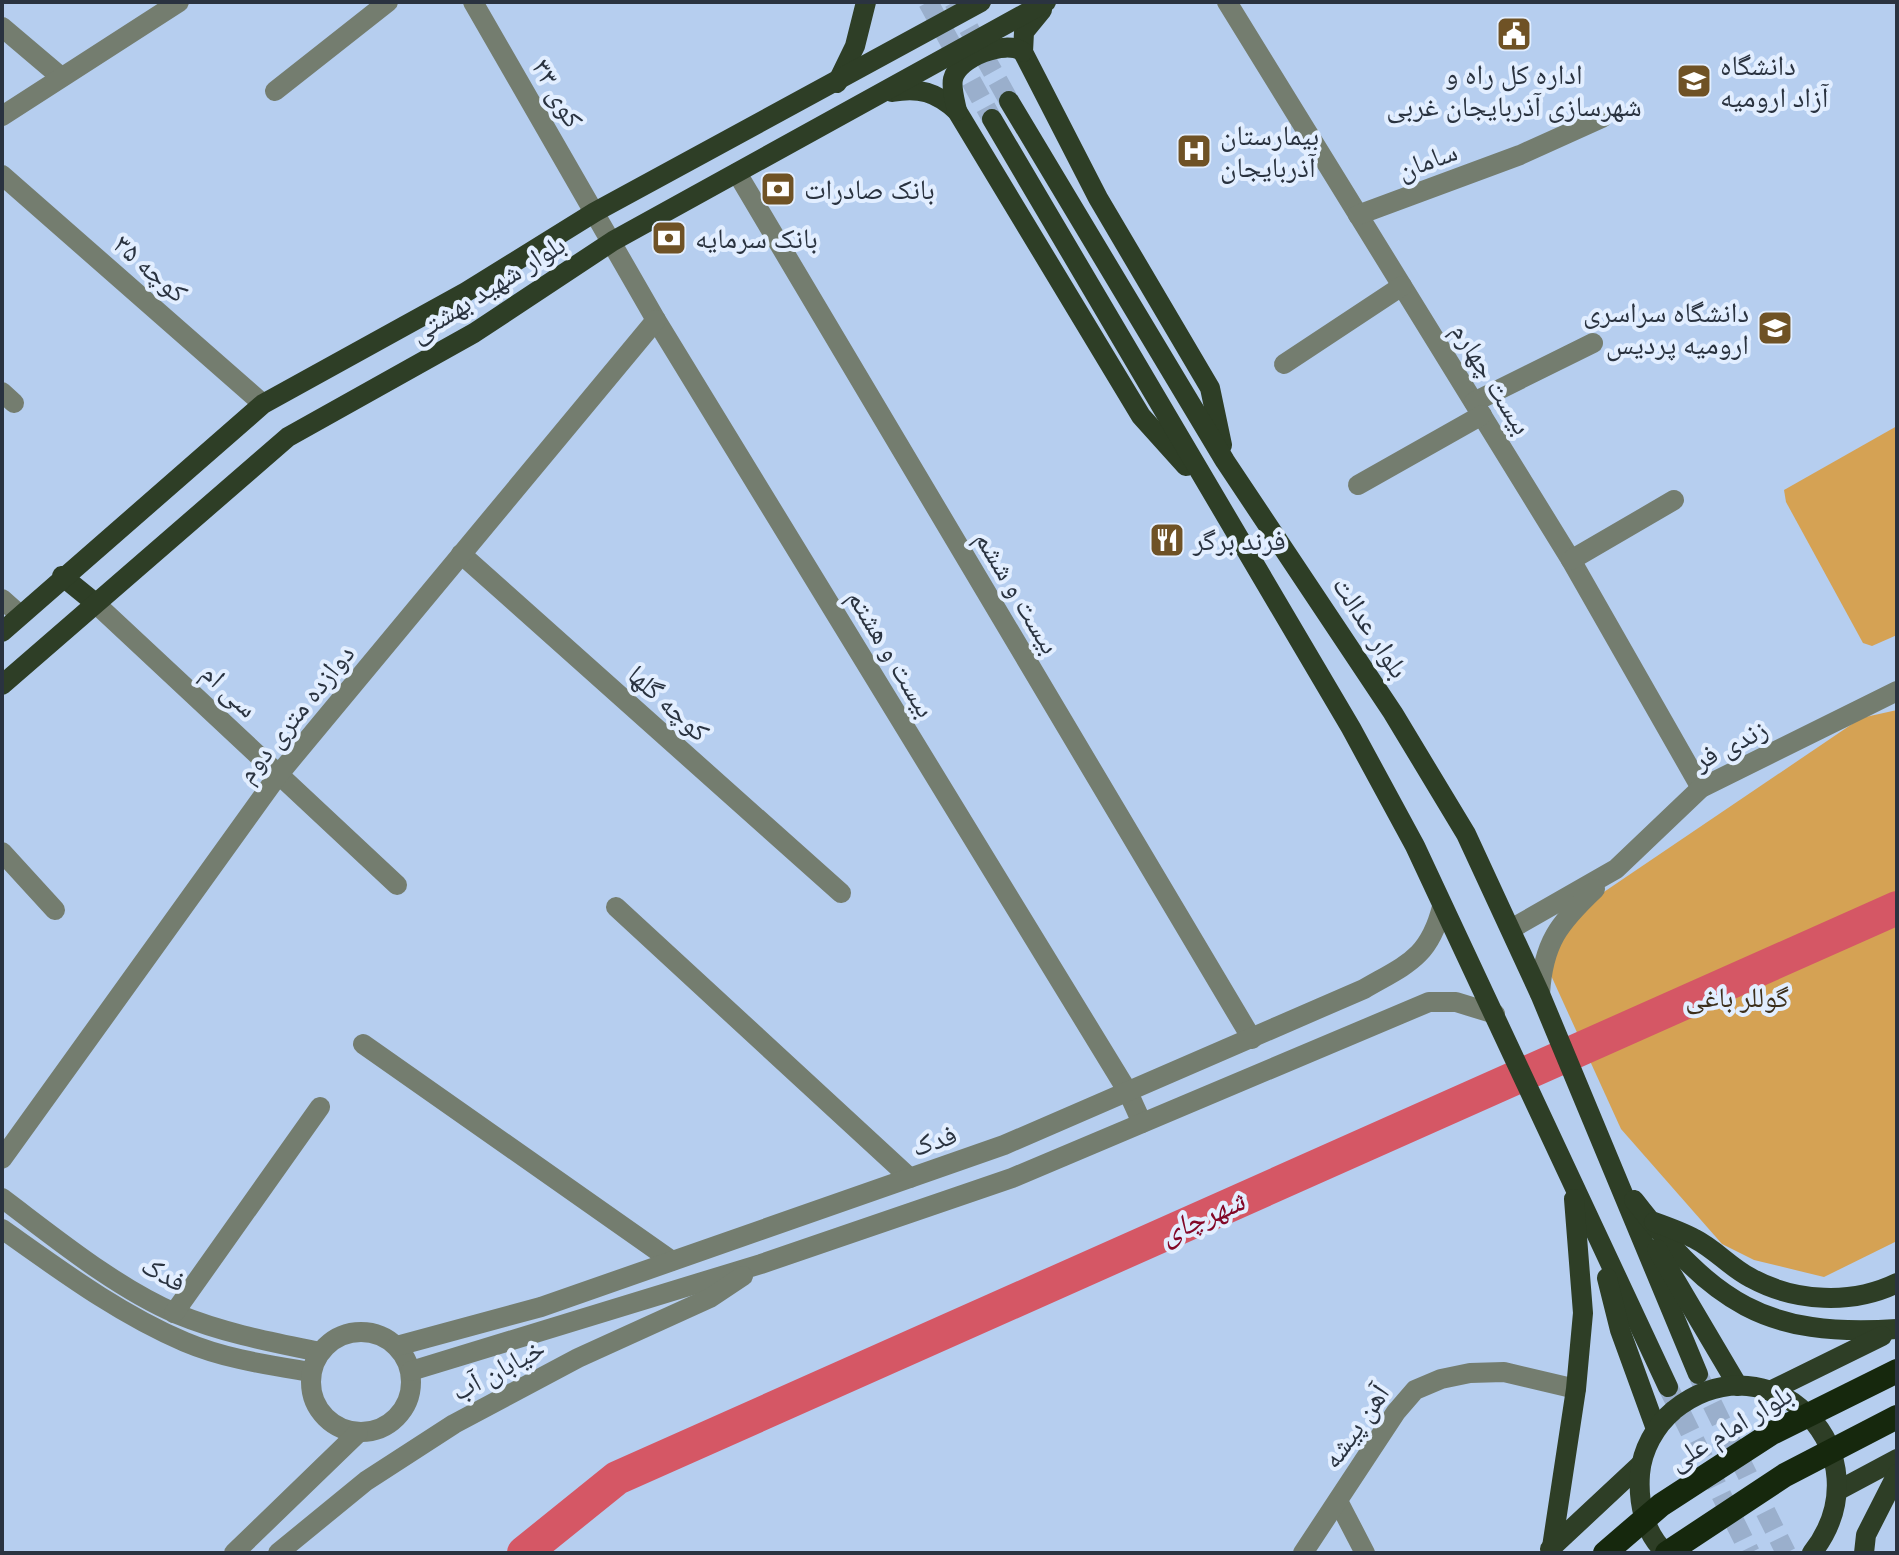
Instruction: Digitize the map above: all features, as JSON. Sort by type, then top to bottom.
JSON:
[{"type":"highway","name":"بلوار امام علی","points":[[1605,1553],[1661,1505],[1772,1433],[1897,1371]]},
{"type":"highway","points":[[1666,1553],[1785,1475],[1897,1417]]},
{"type":"main road","points":[[837,83],[855,46],[866,2]]},
{"type":"main road","name":"بلوار شهید بهشتی","points":[[2,632],[62,576],[263,404],[466,292],[595,212],[981,2]]},
{"type":"main road","name":"بلوار شهید بهشتی","points":[[2,685],[94,602],[288,437],[474,333],[613,241],[1048,2]]},
{"type":"main road","points":[[1048,2],[1030,21],[1022,42],[1023,52],[1098,198],[1210,388],[1225,461]]},
{"type":"main road","points":[[957,111],[953,78],[958,68],[999,46],[1011,45],[1023,52]]},
{"type":"main road","points":[[883,94],[906,90],[938,94],[957,111],[1141,416],[1216,499]]},
{"type":"main road","name":"بلوار عدالت","points":[[1009,101],[1225,461],[1393,713],[1466,834],[1540,994],[1616,1176],[1640,1217]]},
{"type":"main road","points":[[992,119],[1351,728],[1415,846],[1668,1387]]},
{"type":"main road","points":[[62,576],[94,602]]},
{"type":"main road","points":[[1549,1550],[1576,1389],[1583,1289],[1569,1176]]},
{"type":"main road","points":[[1640,1217],[1697,1239],[1750,1278],[1782,1292],[1814,1298],[1853,1296],[1897,1283]]},
{"type":"main road","points":[[1640,1217],[1724,1295],[1778,1321],[1813,1330],[1897,1329]]},
{"type":"main road","points":[[1640,1217],[1710,1343],[1738,1386]]},
{"type":"main road","points":[[1640,1217],[1698,1374]]},
{"type":"main road","points":[[1595,1231],[1635,1372],[1656,1429]]},
{"type":"main road","points":[[1770,1391],[1897,1329]]},
{"type":"main road","points":[[1635,1372],[1649,1387],[1665,1396],[1678,1396],[1707,1379],[1714,1359],[1710,1343]]},
{"type":"main road","points":[[1666,1553],[1646,1523],[1639,1494],[1641,1464],[1656,1429],[1668,1415],[1700,1394],[1738,1386],[1770,1391],[1798,1406],[1821,1429],[1835,1458],[1839,1490],[1835,1514],[1825,1536],[1812,1553]]},
{"type":"main road","points":[[1839,1490],[1897,1459]]},
{"type":"main road","points":[[1549,1550],[1641,1464]]},
{"type":"main road","points":[[1864,1553],[1866,1535],[1897,1474]]},
{"type":"street","points":[[2,116],[179,2]]},
{"type":"street","points":[[275,91],[388,2]]},
{"type":"street","name":"کوی ۳۳","points":[[473,2],[613,241]]},
{"type":"street","name":"بیست چهارم","points":[[1227,2],[1571,560],[1701,788]]},
{"type":"street","points":[[2,27],[61,77]]},
{"type":"street","name":"سامان","points":[[1358,215],[1520,155],[1602,118]]},
{"type":"street","name":"بیست و ششم","points":[[737,173],[1252,1039]]},
{"type":"street","name":"کوچه ۳۵","points":[[2,175],[263,404]]},
{"type":"street","name":"بیست و هشتم","points":[[613,241],[656,320],[1128,1092],[1142,1123]]},
{"type":"street","points":[[1284,364],[1402,286]]},
{"type":"street","name":"دوازده متری دوم","points":[[2,1159],[279,774],[656,320]]},
{"type":"street","points":[[1358,485],[1478,409],[1593,343]]},
{"type":"street","points":[[1571,560],[1674,500]]},
{"type":"street","name":"کوچه گلها","points":[[461,554],[841,893]]},
{"type":"street","points":[[2,599],[20,615]]},
{"type":"street","name":"سی ام","points":[[94,602],[397,885]]},
{"type":"street","name":"زندی فر","points":[[1511,929],[1616,869],[1701,788],[1897,691]]},
{"type":"street","points":[[2,852],[55,910]]},
{"type":"street","points":[[1540,994],[1542,958],[1549,946],[1571,912],[1616,869]]},
{"type":"street","points":[[616,907],[910,1178]]},
{"type":"street","name":"فدک","points":[[397,1346],[541,1307],[1004,1145],[1364,989],[1418,958],[1434,935],[1442,907]]},
{"type":"street","points":[[411,1371],[761,1264],[1012,1178],[1429,1002],[1456,1002],[1495,1014]]},
{"type":"street","points":[[363,1044],[672,1261]]},
{"type":"street","points":[[174,1313],[320,1107]]},
{"type":"street","name":"فدک","points":[[2,1198],[81,1258],[174,1313],[240,1336],[320,1352]]},
{"type":"street","name":"فدک","points":[[2,1229],[127,1313],[186,1343],[243,1360],[311,1372]]},
{"type":"street","name":"خیابان آب","points":[[278,1553],[366,1481],[454,1424],[578,1358],[710,1298],[761,1264]]},
{"type":"street","points":[[366,1331],[382,1336],[397,1346],[411,1371],[411,1390],[405,1407],[393,1421],[377,1430],[358,1433],[327,1419],[316,1406],[311,1390],[311,1372],[320,1352],[333,1340],[348,1333],[366,1331]]},
{"type":"street","name":"آهن پیشه","points":[[1303,1553],[1396,1412],[1415,1390],[1441,1379],[1470,1373],[1504,1372],[1576,1389]]},
{"type":"street","points":[[234,1553],[358,1433]]},
{"type":"street","points":[[1338,1501],[1365,1553]]},
{"type":"green space","points":[[1897,426],[1897,635],[1872,646],[1863,643],[1786,502],[1784,490]]},
{"type":"green space","name":"گوللر باغی","points":[[1897,710],[1897,1241],[1824,1277],[1754,1260],[1722,1244],[1621,1129],[1549,971],[1553,951],[1595,898],[1861,718]]},
{"type":"waterway","name":"شهرچای","points":[[524,1553],[617,1478],[1897,908]]},
{"type":"tunnel","points":[[928,2],[992,119]]},
{"type":"tunnel","points":[[954,2],[1009,101]]},
{"type":"tunnel","points":[[1699,1377],[1786,1553]]},
{"type":"tunnel","points":[[1668,1387],[1750,1553]]},
{"type":"place","name":"اداره کل راه و شهرسازی آذربایجان غربی","points":[[1514,34]]},
{"type":"place","name":"دانشگاه آزاد ارومیه","points":[[1694,81]]},
{"type":"place","name":"بیمارستان آذربایجان","points":[[1194,151]]},
{"type":"place","name":"بانک صادرات","points":[[778,189]]},
{"type":"place","name":"بانک سرمایه","points":[[669,238]]},
{"type":"place","name":"دانشگاه سراسری ارومیه پردیس","points":[[1775,328]]},
{"type":"place","name":"فرند برگر","points":[[1167,540]]}]
